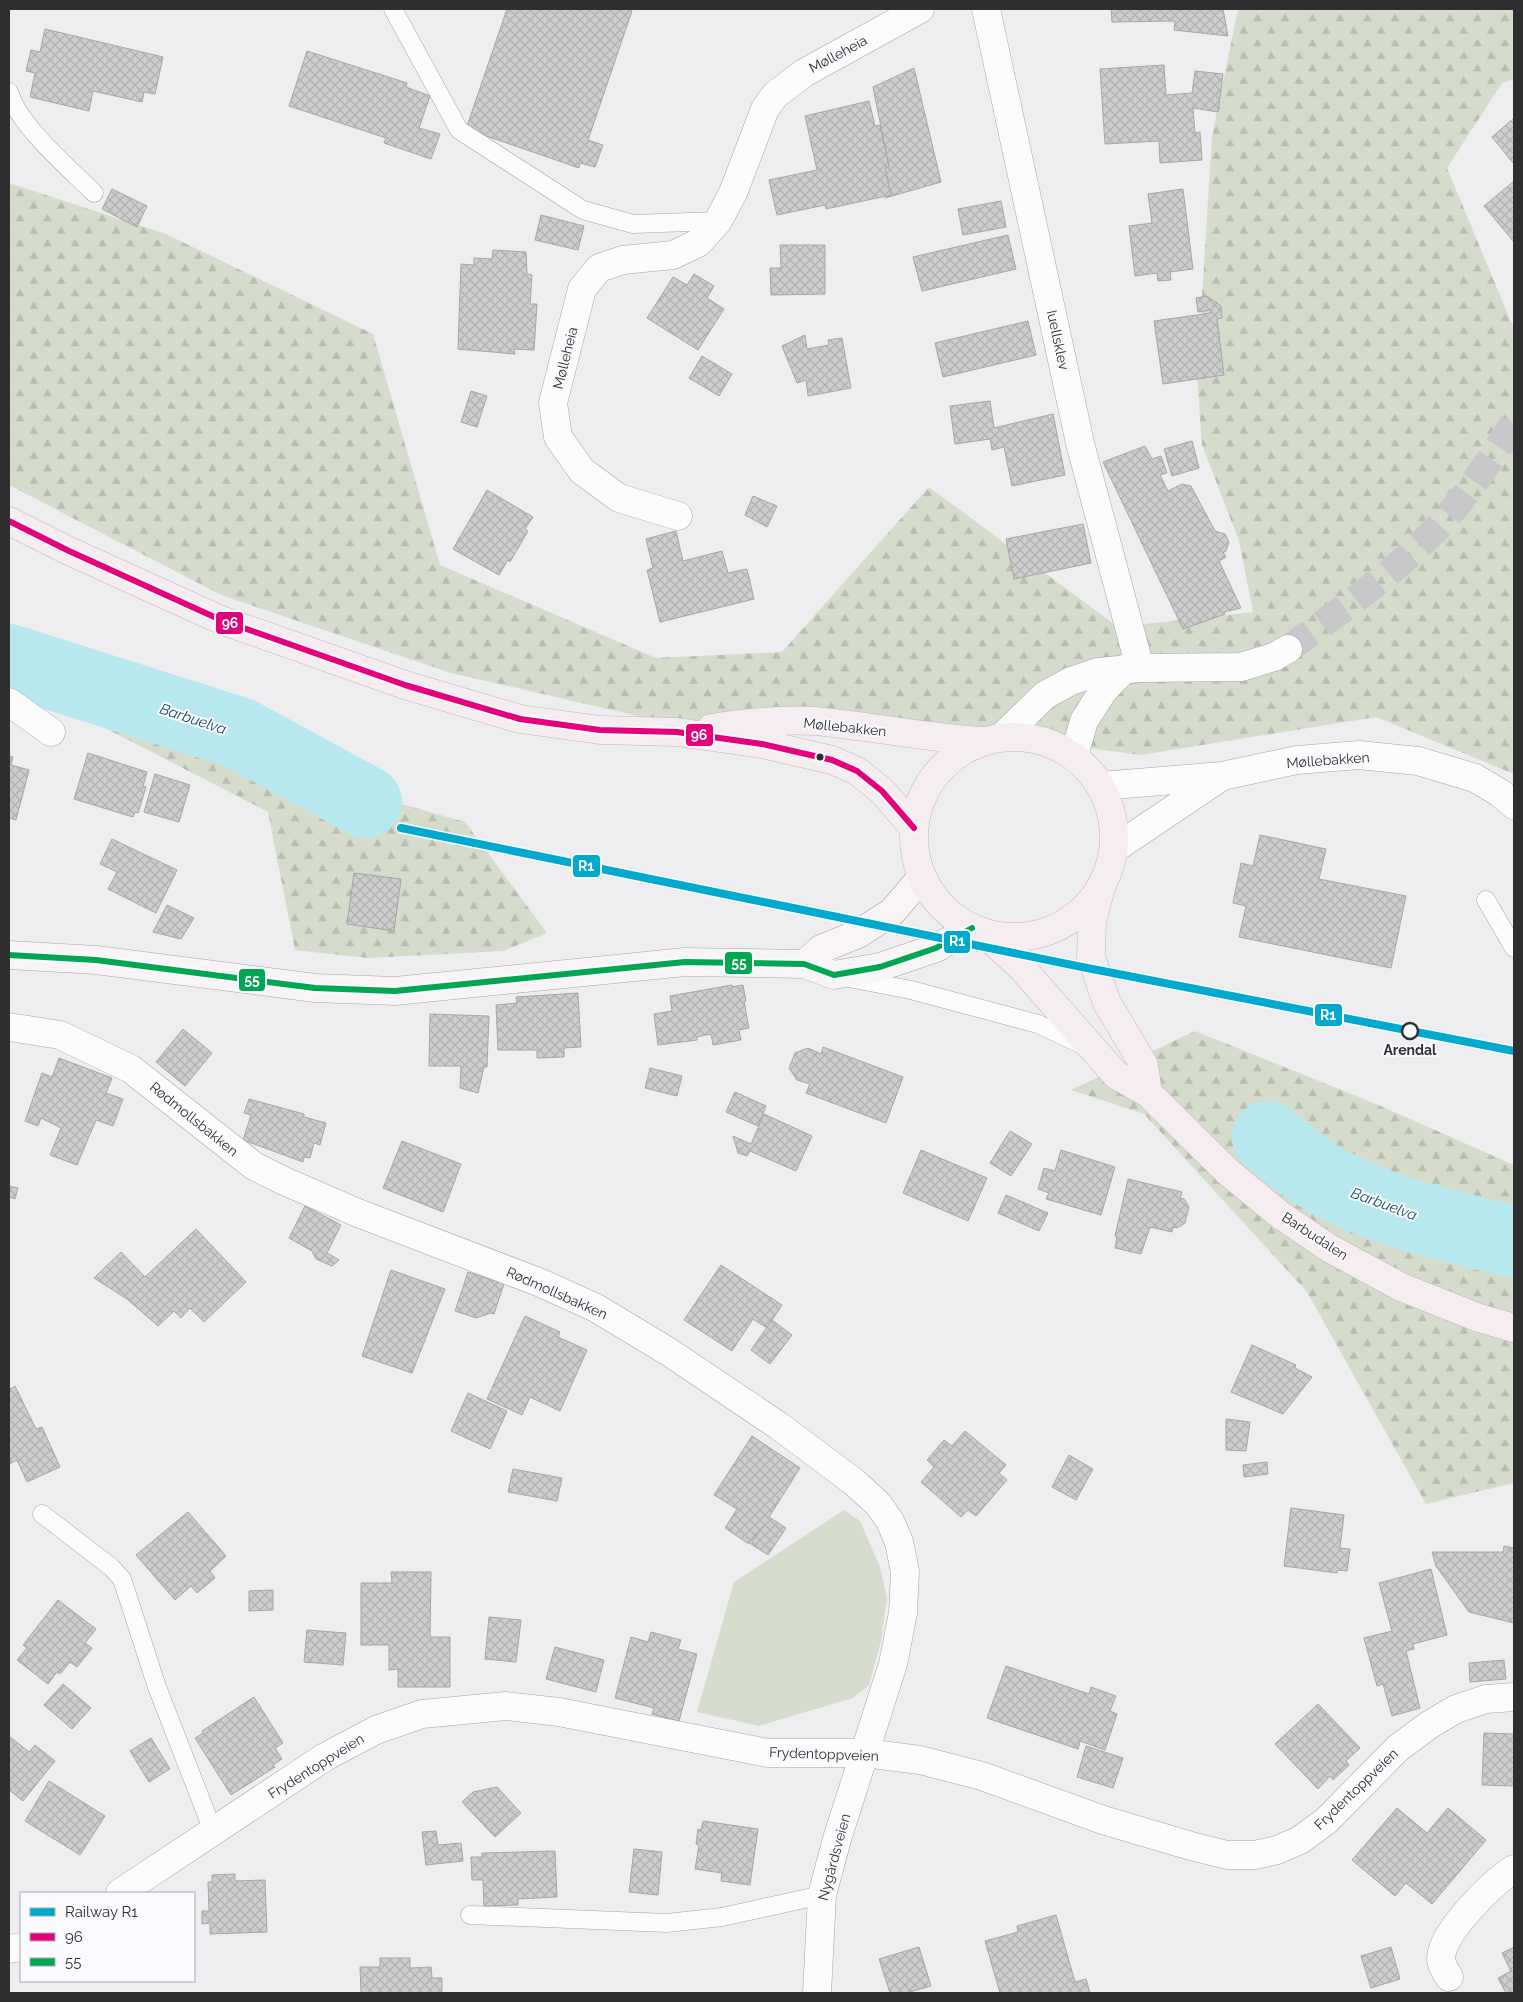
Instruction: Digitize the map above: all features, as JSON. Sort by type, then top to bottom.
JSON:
[{"type":"main road","name":"Møllebakken","points":[[9,521],[69,551],[221,620],[404,686],[520,719],[600,730],[677,732],[762,744],[832,760],[857,771],[882,791],[914,828]]},
{"type":"main road","name":"Møllebakken","points":[[677,732],[749,723],[813,721],[946,739],[992,739],[1021,736],[1040,740],[1074,756]]},
{"type":"main road","name":"Barbudalen","points":[[992,739],[961,751],[943,766],[929,784],[919,805],[914,828],[914,844],[922,877],[935,898],[952,915],[978,930],[1022,968],[1116,1075],[1148,1093],[1228,1172],[1279,1214],[1329,1248],[1401,1287],[1478,1318],[1514,1328]]},
{"type":"main road","points":[[1074,756],[1084,764],[1101,786],[1113,816],[1114,849],[1092,922],[1091,958],[1107,1003],[1144,1065],[1148,1093]]},
{"type":"main road","points":[[804,964],[821,949],[858,934],[892,912],[922,877]]},
{"type":"main road","points":[[9,955],[96,960],[315,988],[395,991],[685,962],[804,964],[834,975],[880,967],[936,948],[978,930],[1021,937],[1040,934],[1059,927],[1075,916],[1101,888]]},
{"type":"street","name":"Mølleheia","points":[[678,516],[619,498],[582,471],[558,437],[553,403],[582,289],[599,268],[623,260],[673,255],[698,244],[718,221],[733,193],[765,109],[775,95],[804,73],[920,9]]},
{"type":"street","name":"Iuellsklev","points":[[986,9],[1080,443],[1132,669]]},
{"type":"street","points":[[992,739],[1046,695],[1071,681],[1098,672],[1132,669],[1241,666],[1274,657],[1288,649]]},
{"type":"street","points":[[1074,756],[1084,721],[1103,691],[1132,669]]},
{"type":"street","points":[[9,702],[51,732]]},
{"type":"street","name":"Møllebakken","points":[[1101,786],[1222,776],[1297,760],[1360,755],[1418,761],[1475,778],[1500,793],[1514,805]]},
{"type":"street","name":"Møllebakken","points":[[1114,849],[1222,776]]},
{"type":"street","name":"Rødmollsbakken","points":[[9,1027],[60,1035],[131,1069],[254,1166],[284,1181],[367,1217],[541,1284],[596,1308],[669,1352],[779,1426],[854,1482],[878,1504],[890,1521],[899,1542],[905,1572],[903,1613],[893,1664],[865,1754]]},
{"type":"street","name":"Frydentoppveien","points":[[122,1892],[326,1757],[376,1730],[422,1714],[506,1706],[559,1712],[768,1753],[865,1754],[920,1760],[982,1776],[1104,1820],[1191,1846],[1226,1855],[1255,1855],[1293,1843],[1326,1821],[1398,1748],[1429,1725],[1456,1709],[1486,1699],[1514,1697]]},
{"type":"street","name":"Nygårdsveien","points":[[817,1993],[822,1895],[837,1839],[865,1754]]},
{"type":"street","points":[[1449,1977],[1441,1963],[1441,1958],[1451,1931],[1499,1878],[1514,1869]]},
{"type":"lane","points":[[393,9],[459,130],[583,210],[633,224],[718,221]]},
{"type":"lane","points":[[9,92],[11,100],[32,130],[94,194]]},
{"type":"lane","points":[[1486,900],[1514,948]]},
{"type":"lane","points":[[834,975],[911,990],[1038,1024],[1091,1048]]},
{"type":"lane","points":[[42,1514],[111,1567],[122,1579],[157,1687],[213,1831]]},
{"type":"lane","points":[[470,1915],[667,1924],[722,1916],[822,1895]]},
{"type":"green space","points":[[1238,9],[1514,9],[1514,79],[1502,83],[1447,168],[1514,329],[1514,774],[1376,717],[1141,755],[907,724],[677,725],[451,673],[221,595],[9,485],[9,183],[166,234],[373,334],[440,565],[656,658],[782,652],[929,487],[1118,627],[1253,612],[1239,541],[1202,445],[1197,376],[1212,136]]},
{"type":"green space","points":[[91,702],[237,757],[465,822],[547,933],[503,951],[368,958],[295,950],[268,812],[74,712]]},
{"type":"green space","points":[[1195,1031],[1376,1104],[1514,1165],[1514,1483],[1426,1504],[1307,1292],[1144,1114],[1071,1090]]},
{"type":"green space","points":[[844,1510],[860,1521],[880,1567],[887,1598],[881,1641],[869,1685],[853,1698],[759,1726],[697,1712],[734,1582]]},
{"type":"building","points":[[507,9],[625,9],[632,11],[588,140],[603,145],[595,167],[580,163],[579,168],[466,129]]},
{"type":"building","points":[[1111,9],[1223,9],[1228,36],[1174,30],[1175,21],[1112,22]]},
{"type":"building","points":[[45,29],[163,57],[155,94],[144,92],[142,102],[93,91],[89,111],[30,97],[35,73],[26,71],[31,50],[40,52]]},
{"type":"building","points":[[307,51],[407,83],[406,87],[430,96],[419,128],[440,134],[431,159],[384,143],[386,138],[289,106]]},
{"type":"building","points":[[1164,65],[1166,95],[1192,93],[1195,71],[1223,74],[1218,112],[1193,108],[1195,133],[1200,132],[1202,160],[1160,163],[1159,141],[1105,144],[1100,69]]},
{"type":"building","points":[[914,68],[941,182],[885,198],[891,195],[885,168],[889,167],[873,87]]},
{"type":"building","points":[[869,101],[875,126],[880,125],[889,167],[885,168],[891,195],[826,209],[825,205],[777,215],[769,180],[817,170],[805,116]]},
{"type":"building","points":[[1514,118],[1514,164],[1492,137]]},
{"type":"building","points":[[1514,181],[1514,242],[1484,206]]},
{"type":"building","points":[[112,189],[147,206],[137,227],[102,209]]},
{"type":"building","points":[[1183,189],[1193,269],[1170,272],[1171,280],[1158,281],[1157,273],[1135,276],[1129,226],[1152,223],[1148,194]]},
{"type":"building","points":[[1001,201],[1006,227],[963,235],[958,209]]},
{"type":"building","points":[[541,215],[584,226],[578,250],[535,240]]},
{"type":"building","points":[[1008,235],[1016,269],[922,291],[913,257]]},
{"type":"building","points":[[780,245],[825,245],[825,294],[771,295],[770,268],[781,268]]},
{"type":"building","points":[[493,250],[526,252],[527,274],[532,275],[530,304],[537,304],[534,350],[514,349],[515,354],[458,349],[461,264],[474,265],[474,258],[492,259]]},
{"type":"building","points":[[694,274],[714,286],[707,298],[724,309],[698,350],[647,318],[673,277],[687,285]]},
{"type":"building","points":[[1207,296],[1221,306],[1222,318],[1217,319],[1224,375],[1163,384],[1154,321],[1211,313],[1211,310],[1198,312],[1196,298]]},
{"type":"building","points":[[1028,321],[1036,355],[943,377],[935,343]]},
{"type":"building","points":[[805,335],[807,349],[829,345],[828,340],[842,338],[851,388],[808,396],[806,380],[797,383],[782,346]]},
{"type":"building","points":[[702,356],[732,374],[719,396],[689,378]]},
{"type":"building","points":[[471,391],[487,396],[477,427],[461,422]]},
{"type":"building","points":[[990,401],[994,428],[1053,414],[1065,475],[1012,486],[1004,447],[992,450],[990,439],[955,444],[950,406]]},
{"type":"building","points":[[1192,441],[1199,468],[1172,476],[1164,449]]},
{"type":"building","points":[[1145,446],[1152,459],[1161,456],[1167,473],[1160,475],[1168,491],[1182,484],[1191,486],[1215,531],[1225,534],[1229,542],[1226,551],[1223,552],[1226,557],[1219,561],[1241,608],[1224,612],[1225,614],[1183,629],[1103,462]]},
{"type":"building","points":[[487,490],[533,517],[525,529],[528,531],[510,562],[508,560],[499,575],[453,549]]},
{"type":"building","points":[[753,496],[777,506],[767,527],[745,515]]},
{"type":"building","points":[[1083,524],[1091,563],[1014,579],[1006,539]]},
{"type":"building","points":[[676,531],[683,561],[722,551],[728,573],[747,569],[754,599],[660,622],[647,570],[653,568],[646,539]]},
{"type":"building","points":[[88,753],[147,772],[143,786],[146,787],[138,813],[135,812],[133,817],[74,799]]},
{"type":"building","points":[[9,756],[13,757],[11,765],[29,770],[16,820],[9,818]]},
{"type":"building","points":[[155,774],[190,785],[179,822],[144,812]]},
{"type":"building","points":[[1260,835],[1326,849],[1319,879],[1406,896],[1391,968],[1239,937],[1246,906],[1233,903],[1241,863],[1253,866]]},
{"type":"building","points":[[112,839],[177,870],[156,913],[108,889],[117,872],[100,864]]},
{"type":"building","points":[[354,873],[401,879],[394,931],[347,924]]},
{"type":"building","points":[[167,905],[194,918],[181,939],[153,932]]},
{"type":"building","points":[[732,985],[732,987],[743,985],[746,1001],[744,1001],[749,1028],[739,1030],[741,1040],[713,1045],[711,1034],[697,1037],[697,1040],[658,1045],[654,1014],[672,1011],[670,996]]},
{"type":"building","points":[[578,993],[581,1047],[564,1048],[564,1057],[537,1058],[537,1050],[498,1050],[496,1005],[517,1003],[516,997]]},
{"type":"building","points":[[430,1014],[489,1016],[487,1067],[484,1067],[478,1093],[460,1088],[461,1066],[429,1066]]},
{"type":"building","points":[[183,1029],[212,1053],[185,1086],[156,1062]]},
{"type":"building","points":[[823,1047],[903,1077],[886,1123],[806,1093],[810,1084],[797,1080],[789,1068],[795,1053],[808,1048],[821,1054]]},
{"type":"building","points":[[59,1058],[112,1078],[106,1093],[123,1099],[113,1126],[96,1120],[77,1165],[50,1155],[61,1128],[41,1118],[38,1126],[25,1121],[42,1073],[52,1077]]},
{"type":"building","points":[[650,1068],[682,1076],[677,1096],[645,1088]]},
{"type":"building","points":[[735,1092],[766,1106],[758,1126],[726,1112]]},
{"type":"building","points":[[249,1099],[304,1114],[304,1117],[326,1123],[320,1145],[314,1143],[310,1158],[304,1157],[303,1162],[243,1140],[251,1115],[244,1113]]},
{"type":"building","points":[[764,1114],[812,1136],[796,1171],[750,1151],[747,1156],[738,1153],[733,1136],[751,1144]]},
{"type":"building","points":[[1010,1131],[1032,1144],[1011,1176],[990,1163]]},
{"type":"building","points":[[402,1141],[461,1164],[443,1212],[383,1188]]},
{"type":"building","points":[[921,1150],[987,1178],[968,1221],[903,1193]]},
{"type":"building","points":[[1061,1150],[1115,1167],[1101,1215],[1046,1199],[1049,1193],[1038,1189],[1044,1168],[1055,1171]]},
{"type":"building","points":[[1128,1179],[1182,1192],[1180,1198],[1184,1199],[1189,1207],[1185,1223],[1177,1228],[1173,1227],[1172,1232],[1150,1227],[1141,1254],[1115,1248],[1117,1237],[1115,1236]]},
{"type":"building","points":[[9,1186],[18,1188],[15,1199],[9,1197]]},
{"type":"building","points":[[1006,1195],[1048,1213],[1039,1231],[998,1213]]},
{"type":"building","points":[[305,1206],[341,1225],[327,1253],[339,1260],[332,1266],[316,1259],[312,1251],[289,1238]]},
{"type":"building","points":[[196,1229],[246,1282],[204,1322],[190,1308],[181,1318],[174,1311],[158,1326],[127,1299],[94,1278],[121,1252],[145,1277]]},
{"type":"building","points":[[721,1265],[782,1305],[767,1328],[753,1319],[732,1351],[684,1320]]},
{"type":"building","points":[[391,1270],[445,1289],[412,1373],[362,1356]]},
{"type":"building","points":[[468,1272],[504,1284],[494,1314],[491,1313],[476,1318],[455,1311]]},
{"type":"building","points":[[525,1316],[560,1332],[558,1337],[587,1350],[560,1411],[530,1397],[522,1415],[487,1399]]},
{"type":"building","points":[[772,1320],[792,1335],[770,1364],[751,1350]]},
{"type":"building","points":[[1252,1345],[1296,1365],[1295,1368],[1312,1377],[1283,1414],[1231,1392]]},
{"type":"building","points":[[15,1386],[36,1429],[42,1427],[60,1467],[27,1482],[17,1460],[9,1464],[9,1390]]},
{"type":"building","points":[[468,1393],[507,1411],[490,1449],[451,1431]]},
{"type":"building","points":[[1226,1419],[1250,1422],[1246,1451],[1226,1450]]},
{"type":"building","points":[[965,1431],[1006,1465],[999,1473],[1007,1480],[976,1516],[968,1510],[961,1517],[921,1482],[934,1467],[927,1460],[944,1440],[952,1446]]},
{"type":"building","points":[[752,1436],[800,1468],[769,1517],[786,1528],[768,1555],[751,1544],[763,1526],[749,1544],[725,1528],[737,1509],[714,1495]]},
{"type":"building","points":[[1069,1455],[1093,1469],[1076,1500],[1052,1487]]},
{"type":"building","points":[[1267,1462],[1268,1474],[1244,1477],[1243,1465]]},
{"type":"building","points":[[513,1469],[562,1478],[557,1501],[508,1492]]},
{"type":"building","points":[[1291,1508],[1344,1515],[1340,1548],[1350,1549],[1347,1571],[1338,1570],[1337,1573],[1284,1566]]},
{"type":"building","points":[[188,1512],[226,1556],[210,1571],[215,1578],[197,1593],[191,1586],[175,1600],[136,1555]]},
{"type":"building","points":[[1504,1546],[1514,1548],[1514,1623],[1469,1612],[1436,1566],[1432,1552],[1503,1552]]},
{"type":"building","points":[[1431,1569],[1447,1635],[1413,1644],[1414,1649],[1406,1651],[1420,1708],[1392,1716],[1383,1684],[1377,1686],[1364,1638],[1392,1631],[1379,1583]]},
{"type":"building","points":[[391,1572],[431,1572],[430,1637],[450,1637],[450,1687],[398,1687],[398,1669],[389,1670],[389,1645],[361,1645],[361,1583],[392,1583]]},
{"type":"building","points":[[273,1590],[273,1610],[249,1611],[249,1591]]},
{"type":"building","points":[[58,1600],[96,1629],[85,1643],[92,1648],[77,1667],[70,1662],[60,1674],[57,1672],[48,1684],[17,1660],[27,1648],[23,1645]]},
{"type":"building","points":[[489,1617],[521,1620],[516,1662],[485,1659]]},
{"type":"building","points":[[307,1630],[346,1633],[343,1665],[304,1662]]},
{"type":"building","points":[[651,1632],[681,1640],[678,1649],[697,1654],[679,1721],[652,1714],[654,1708],[615,1698],[631,1637],[648,1642]]},
{"type":"building","points":[[555,1647],[604,1660],[596,1692],[546,1679]]},
{"type":"building","points":[[1504,1660],[1506,1679],[1470,1682],[1469,1663]]},
{"type":"building","points":[[1006,1666],[1089,1694],[1091,1687],[1116,1696],[1110,1711],[1117,1714],[1105,1750],[1080,1741],[1078,1749],[987,1718]]},
{"type":"building","points":[[63,1684],[91,1708],[72,1729],[44,1705]]},
{"type":"building","points":[[254,1697],[283,1743],[275,1748],[282,1759],[273,1765],[275,1767],[231,1795],[195,1738],[203,1733],[202,1731]]},
{"type":"building","points":[[1318,1704],[1360,1748],[1346,1761],[1349,1765],[1333,1780],[1330,1776],[1318,1789],[1275,1744]]},
{"type":"building","points":[[1484,1733],[1514,1734],[1514,1786],[1482,1785]]},
{"type":"building","points":[[9,1736],[29,1752],[35,1745],[55,1761],[23,1801],[9,1790]]},
{"type":"building","points":[[151,1738],[170,1769],[149,1782],[130,1751]]},
{"type":"building","points":[[1086,1746],[1123,1758],[1113,1788],[1077,1777]]},
{"type":"building","points":[[49,1781],[105,1816],[80,1855],[25,1821]]},
{"type":"building","points":[[497,1787],[521,1813],[495,1837],[462,1802],[473,1792]]},
{"type":"building","points":[[1397,1808],[1427,1833],[1448,1808],[1486,1840],[1432,1904],[1406,1883],[1395,1896],[1352,1860]]},
{"type":"building","points":[[703,1821],[758,1829],[750,1885],[721,1881],[722,1873],[695,1869],[699,1845],[696,1844],[698,1829],[701,1830]]},
{"type":"building","points":[[436,1831],[438,1845],[461,1843],[463,1861],[426,1865],[422,1832]]},
{"type":"building","points":[[634,1849],[662,1852],[658,1895],[629,1892]]},
{"type":"building","points":[[555,1851],[557,1897],[518,1899],[518,1905],[484,1906],[483,1880],[472,1880],[471,1857],[482,1857],[482,1853]]},
{"type":"building","points":[[235,1874],[235,1881],[265,1880],[267,1932],[210,1934],[210,1923],[202,1924],[202,1911],[209,1911],[208,1882],[212,1882],[212,1875]]},
{"type":"building","points":[[1056,1915],[1075,1982],[1086,1979],[1090,1993],[1000,1993],[985,1941],[1018,1932],[1017,1926]]},
{"type":"building","points":[[919,1947],[931,1986],[906,1993],[890,1993],[879,1959]]},
{"type":"building","points":[[1391,1947],[1400,1979],[1371,1988],[1361,1956]]},
{"type":"building","points":[[1514,1947],[1514,1993],[1506,1993],[1498,1978],[1511,1971],[1502,1953]]},
{"type":"building","points":[[380,1958],[410,1958],[410,1968],[431,1967],[432,1978],[442,1978],[442,1993],[361,1993],[360,1967],[380,1967]]},
{"type":"waterway","name":"Barbuelva","points":[[9,660],[239,733],[366,802]]},
{"type":"waterway","name":"Barbuelva","points":[[1268,1137],[1312,1172],[1365,1199],[1414,1216],[1514,1242]]},
{"type":"tunnel","points":[[1288,649],[1382,578],[1434,531],[1467,493],[1514,423]]},
{"type":"rail line","name":"R1","points":[[401,828],[1082,967],[1514,1051]]},
{"type":"transit line","name":"96","points":[[9,521],[69,551],[221,620],[405,685],[520,719],[600,730],[677,732],[762,744],[832,760],[857,771],[882,791],[914,828]]},
{"type":"transit line","name":"55","points":[[9,955],[96,960],[315,988],[395,991],[685,962],[804,964],[834,975],[880,967],[936,948],[972,928]]},
{"type":"place","name":"Arendal","points":[[1410,1031]]}]
